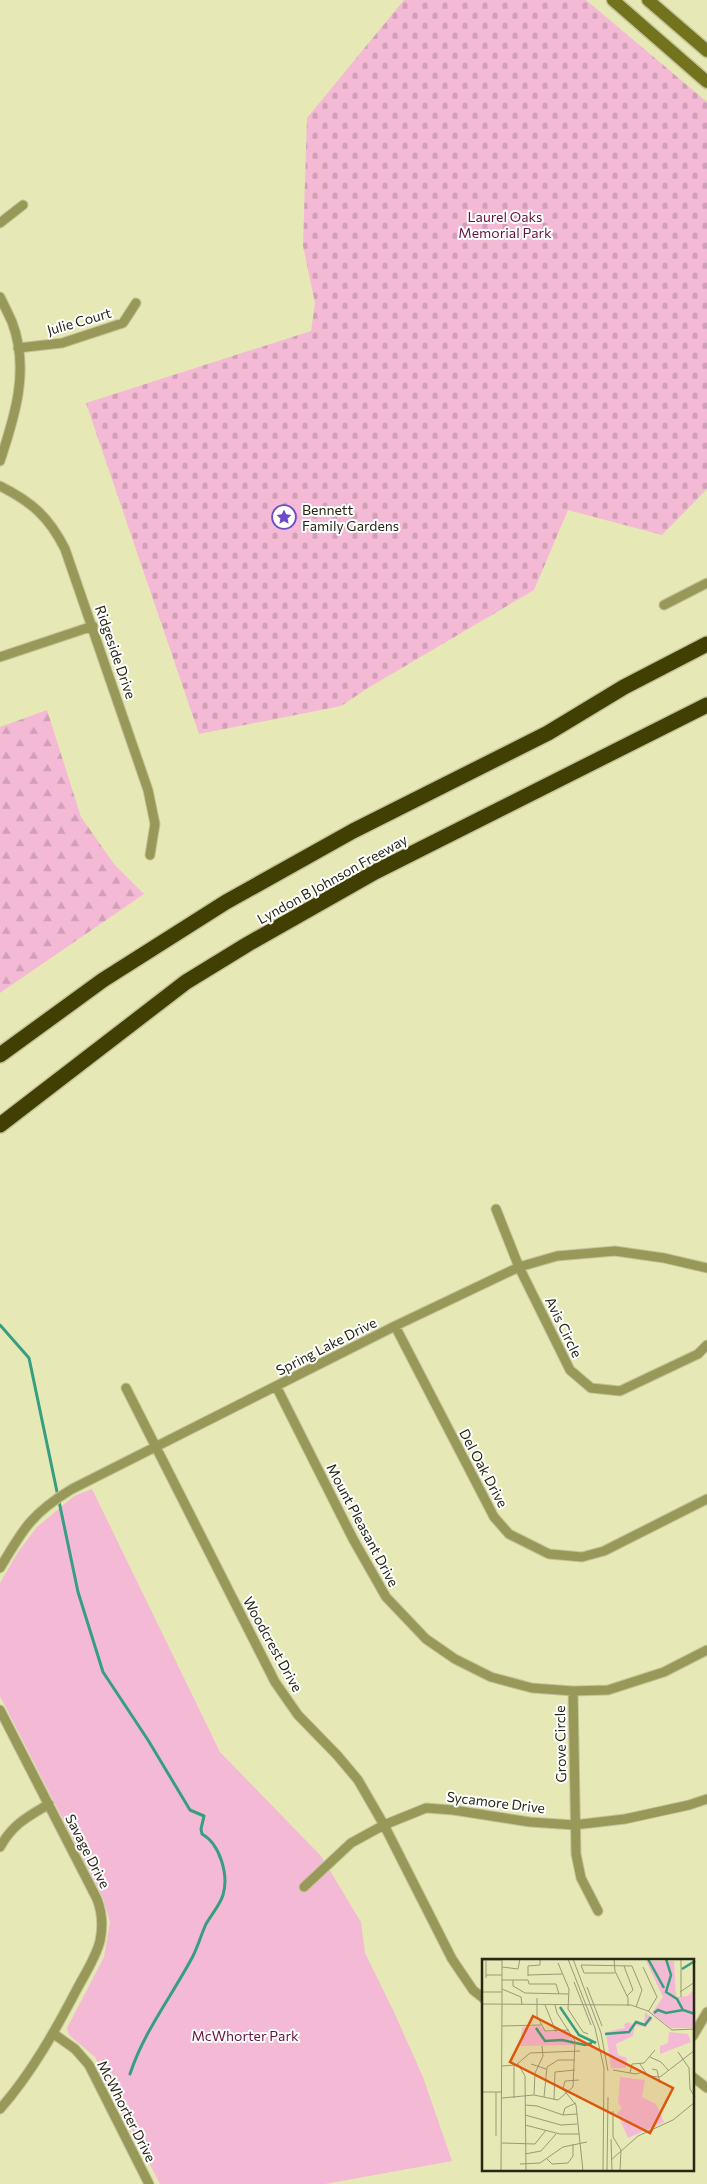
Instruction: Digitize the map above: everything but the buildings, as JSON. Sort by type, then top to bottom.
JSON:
[{"type":"highway","points":[[0,1055],[103,980],[226,902],[353,831],[548,733],[624,687],[706,644]]},
{"type":"highway","name":"Lyndon B Johnson Freeway","points":[[0,1125],[186,982],[286,921],[383,868],[707,705]]},
{"type":"highway","points":[[0,1130],[37,1097]]},
{"type":"main road","points":[[613,0],[707,82]]},
{"type":"main road","points":[[648,0],[707,51]]},
{"type":"street","points":[[0,222],[23,205]]},
{"type":"street","points":[[0,297],[12,323],[18,348],[20,391],[15,415],[0,461]]},
{"type":"street","name":"Julie Court","points":[[18,348],[62,343],[123,323],[136,303]]},
{"type":"street","name":"Ridgeside Drive","points":[[0,486],[21,496],[40,510],[56,530],[65,549],[148,790],[155,824],[150,855]]},
{"type":"street","points":[[664,605],[707,583]]},
{"type":"street","points":[[0,657],[93,626]]},
{"type":"street","name":"Avis Circle","points":[[496,1209],[519,1267],[570,1370],[591,1388],[620,1391],[698,1354],[707,1345]]},
{"type":"street","name":"Spring Lake Drive","points":[[0,1568],[26,1526],[45,1507],[72,1489],[395,1326],[519,1267],[557,1256],[615,1251],[664,1258],[707,1268]]},
{"type":"street","name":"Del Oak Drive","points":[[395,1326],[494,1517],[509,1534],[549,1554],[582,1557],[604,1552],[707,1499]]},
{"type":"street","name":"Mount Pleasant Drive","points":[[276,1386],[353,1540],[386,1597],[426,1639],[455,1658],[491,1676],[532,1688],[573,1691],[608,1690],[664,1672],[707,1650]]},
{"type":"street","name":"Woodcrest Drive","points":[[126,1388],[275,1682],[298,1715],[337,1755],[358,1780],[384,1825],[452,1959],[474,1990],[482,1997]]},
{"type":"street","name":"Grove Circle","points":[[573,1691],[576,1854],[581,1878],[598,1911]]},
{"type":"street","name":"Savage Drive","points":[[0,1710],[98,1899],[101,1908],[102,1924],[100,1941],[54,2034],[0,2109]]},
{"type":"street","name":"Sycamore Drive","points":[[304,1887],[351,1843],[384,1825],[426,1808],[453,1810],[530,1822],[574,1825],[625,1819],[689,1805],[707,1798]]},
{"type":"street","points":[[0,1847],[9,1832],[16,1825],[49,1804]]},
{"type":"street","points":[[694,2034],[707,2012]]},
{"type":"street","name":"McWhorter Drive","points":[[54,2034],[75,2049],[89,2065],[149,2184]]},
{"type":"street","points":[[694,2078],[707,2088]]},
{"type":"green space","name":"Laurel Oaks Memorial Park","points":[[404,0],[586,0],[707,102],[707,489],[662,535],[568,510],[534,590],[368,688],[341,706],[199,734],[86,403],[311,331],[315,303],[303,246],[307,118]]},
{"type":"green space","points":[[47,710],[81,817],[114,864],[144,894],[0,993],[0,727]]},
{"type":"green space","name":"McWhorter Park","points":[[92,1489],[220,1752],[321,1856],[361,1922],[365,1953],[423,2077],[452,2161],[325,2184],[160,2184],[95,2057],[69,2035],[67,2028],[104,1957],[110,1922],[103,1898],[0,1696],[0,1583],[18,1552],[37,1527],[74,1496]]},
{"type":"waterway","points":[[0,1325],[29,1358],[78,1592],[103,1672],[148,1740],[190,1810],[204,1816],[201,1829],[202,1834],[214,1845],[224,1870],[225,1887],[222,1899],[206,1924],[185,1971],[143,2043],[130,2074]]},
{"type":"place","name":"Bennett Family Gardens","points":[[284,517]]}]
